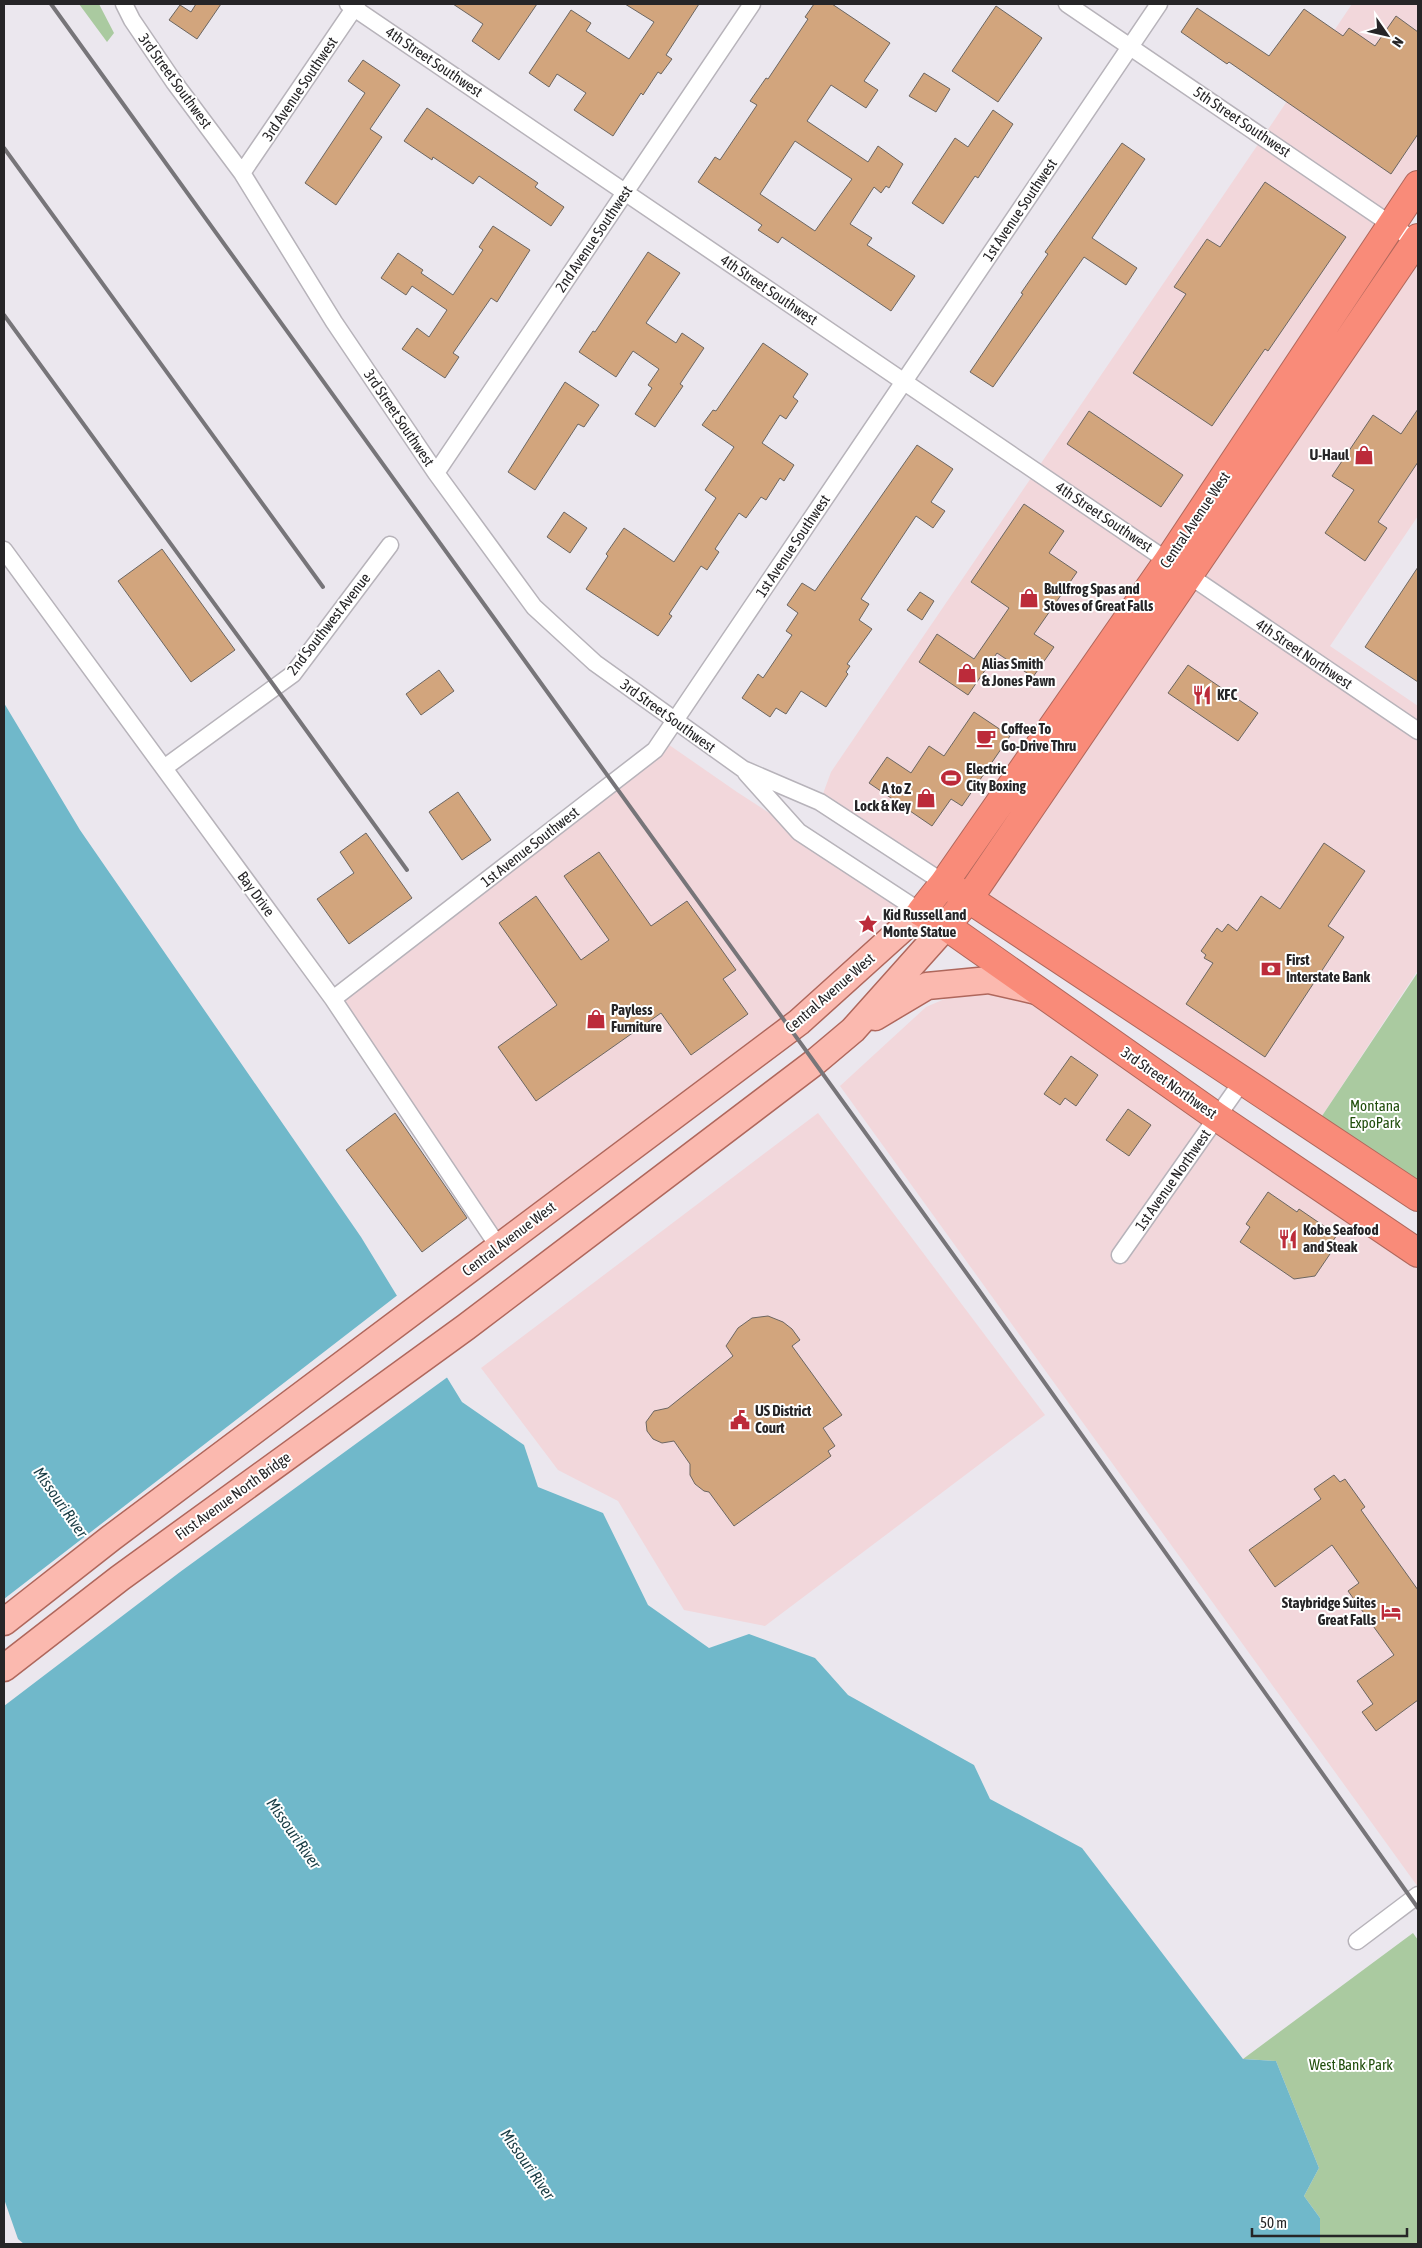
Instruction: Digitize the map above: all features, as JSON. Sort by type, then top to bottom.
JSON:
[{"type":"highway","name":"Central Avenue West","points":[[922,912],[1168,561],[1418,185]]},
{"type":"highway","name":"Central Avenue West","points":[[946,926],[969,898],[1418,241]]},
{"type":"highway","points":[[944,883],[1418,1197]]},
{"type":"highway","name":"3rd Street Northwest","points":[[922,912],[946,926],[1217,1117],[1418,1252]]},
{"type":"main road","name":"Central Avenue West","points":[[4,1622],[111,1538],[799,1022],[922,912]]},
{"type":"main road","name":"Central Avenue West","points":[[466,1328],[808,1068],[853,1030],[946,926]]},
{"type":"main road","points":[[853,1030],[927,986],[989,980],[1037,990]]},
{"type":"main road","name":"First Avenue North Bridge","points":[[4,1668],[120,1578],[466,1328]]},
{"type":"street","name":"3rd Street Southwest","points":[[124,4],[132,20],[174,82],[242,174],[334,322],[436,473],[534,607],[595,663],[743,769],[820,802],[944,883]]},
{"type":"street","name":"2nd Avenue Southwest","points":[[436,473],[752,4]]},
{"type":"street","name":"5th Street Southwest","points":[[1067,4],[1418,241]]},
{"type":"street","name":"1st Avenue Southwest","points":[[333,999],[655,750],[1159,4]]},
{"type":"street","name":"3rd Avenue Southwest","points":[[242,174],[353,5]]},
{"type":"street","name":"4th Street Southwest","points":[[353,5],[1190,576]]},
{"type":"street","name":"2nd Southwest Avenue","points":[[164,768],[293,674],[390,544]]},
{"type":"street","name":"Bay Drive","points":[[4,550],[333,999],[498,1246]]},
{"type":"street","name":"4th Street Northwest","points":[[1190,576],[1418,731]]},
{"type":"street","name":"3rd Street Southwest","points":[[743,769],[800,832],[922,912]]},
{"type":"street","name":"1st Avenue Northwest","points":[[1120,1255],[1243,1080]]},
{"type":"street","points":[[1357,1941],[1418,1895]]},
{"type":"shaded area","points":[[1352,4],[1418,4],[1418,181],[944,883],[820,802],[831,772]]},
{"type":"shaded area","points":[[1418,238],[1418,516],[1330,646],[1418,706],[1418,970],[1314,1128],[969,898]]},
{"type":"shaded area","points":[[662,740],[737,792],[921,912],[498,1246],[333,999]]},
{"type":"shaded area","points":[[989,980],[1037,991],[1418,1252],[1418,1887],[840,1086],[926,1007]]},
{"type":"shaded area","points":[[818,1113],[1045,1415],[765,1626],[684,1610],[618,1501],[558,1470],[481,1368]]},
{"type":"green space","points":[[79,4],[99,4],[114,33],[107,42]]},
{"type":"green space","name":"Montana ExpoPark","points":[[1418,972],[1418,1197],[1314,1128]]},
{"type":"green space","name":"West Bank Park","points":[[1413,1933],[1418,1940],[1418,2244],[1320,2244],[1320,2218],[1304,2196],[1319,2168],[1276,2061],[1243,2059]]},
{"type":"water","name":"Missouri River","points":[[4,703],[80,830],[361,1237],[462,1402],[524,1445],[538,1487],[603,1513],[648,1605],[709,1648],[749,1634],[815,1658],[848,1695],[974,1765],[990,1799],[1082,1848],[1243,2059],[1276,2061],[1319,2168],[1304,2196],[1320,2218],[1320,2244],[24,2244],[18,2239],[4,2199]]},
{"type":"pier","points":[[399,1294],[449,1376],[180,1572],[4,1706],[4,1599]]},
{"type":"building","points":[[196,4],[221,4],[197,39],[169,20],[180,5],[191,12]]},
{"type":"building","points":[[453,4],[537,4],[499,60],[472,41],[483,24]]},
{"type":"building","points":[[625,4],[699,4],[666,55],[672,59],[661,74],[658,72],[643,95],[641,93],[613,136],[574,110],[586,93],[557,74],[549,87],[529,73],[571,10],[591,23],[586,31],[629,59],[654,22]]},
{"type":"building","points":[[814,4],[832,4],[890,43],[864,81],[878,90],[866,108],[831,85],[807,121],[868,162],[878,146],[903,164],[889,188],[886,186],[881,193],[874,187],[850,224],[872,238],[867,245],[915,276],[891,311],[782,237],[778,243],[758,230],[762,225],[698,182],[715,157],[720,160],[757,105],[750,101],[766,78],[768,79],[808,19],[805,17]],"holes":[[[795,141],[852,179],[815,231],[760,194]]]},
{"type":"building","points":[[996,6],[1042,38],[998,102],[952,71]]},
{"type":"building","points":[[1197,8],[1269,56],[1304,9],[1343,36],[1349,28],[1375,46],[1396,16],[1418,32],[1418,134],[1391,174],[1229,62],[1227,64],[1181,32]]},
{"type":"building","points":[[363,60],[400,85],[370,129],[382,137],[336,205],[305,183],[365,93],[348,81]]},
{"type":"building","points":[[924,73],[950,89],[936,112],[909,96]]},
{"type":"building","points":[[427,108],[538,183],[535,187],[564,207],[551,226],[479,176],[473,184],[433,157],[432,160],[404,141]]},
{"type":"building","points":[[993,110],[1013,124],[978,178],[975,176],[943,224],[912,203],[955,138],[968,147]]},
{"type":"building","points":[[1122,143],[1145,159],[1092,238],[1137,268],[1126,285],[1084,257],[993,387],[970,372],[1048,254],[1045,252]]},
{"type":"building","points":[[1265,182],[1346,237],[1268,351],[1265,349],[1212,426],[1133,373],[1186,294],[1174,287],[1207,239],[1220,247]]},
{"type":"building","points":[[493,226],[530,250],[497,302],[491,298],[453,353],[459,357],[445,378],[402,349],[417,328],[429,337],[447,310],[412,286],[406,295],[381,278],[398,253],[423,270],[421,273],[453,295],[483,250],[479,247]]},
{"type":"building","points":[[648,252],[680,273],[646,323],[676,343],[682,333],[704,348],[680,384],[683,386],[655,427],[635,414],[652,388],[648,385],[659,369],[633,351],[616,377],[579,352],[593,331],[595,332]]},
{"type":"building","points":[[763,343],[808,374],[793,397],[798,401],[786,419],[780,415],[762,443],[794,465],[784,481],[780,478],[766,500],[761,497],[746,518],[739,513],[715,549],[719,552],[707,570],[701,566],[669,614],[672,616],[658,636],[586,589],[608,556],[606,554],[624,528],[674,562],[716,498],[705,490],[734,447],[702,425],[713,410],[716,411]]},
{"type":"building","points":[[565,382],[599,405],[584,427],[578,424],[535,490],[508,472]]},
{"type":"building","points":[[1418,409],[1418,462],[1378,522],[1387,528],[1365,561],[1325,533],[1354,490],[1332,476],[1373,415],[1401,434]]},
{"type":"building","points":[[1089,411],[1183,475],[1161,507],[1067,444]]},
{"type":"building","points":[[917,445],[953,469],[931,502],[945,511],[933,528],[916,516],[861,599],[869,604],[859,620],[872,629],[847,664],[850,666],[846,672],[848,674],[826,707],[801,691],[786,714],[776,708],[770,717],[742,698],[758,674],[763,678],[792,635],[786,631],[798,613],[787,605],[802,583],[815,591]]},
{"type":"building","points":[[1024,504],[1064,531],[1049,553],[1077,572],[1034,634],[1054,647],[1033,677],[997,653],[968,695],[919,662],[937,634],[974,659],[1009,608],[971,582]]},
{"type":"building","points":[[564,512],[587,528],[570,553],[547,537]]},
{"type":"building","points":[[162,549],[235,650],[191,682],[118,581]]},
{"type":"building","points":[[1418,567],[1418,682],[1365,647]]},
{"type":"building","points":[[920,592],[934,601],[922,620],[907,610]]},
{"type":"building","points":[[1188,665],[1258,713],[1238,741],[1168,693]]},
{"type":"building","points":[[439,670],[454,691],[421,715],[406,694]]},
{"type":"building","points":[[974,712],[1010,736],[962,806],[951,799],[932,826],[869,783],[887,757],[911,773],[929,746],[944,756]]},
{"type":"building","points":[[458,792],[491,840],[462,860],[429,812]]},
{"type":"building","points":[[366,833],[412,898],[349,944],[317,899],[354,873],[340,852]]},
{"type":"building","points":[[1324,843],[1365,871],[1328,926],[1344,937],[1265,1057],[1186,1004],[1213,963],[1204,958],[1206,955],[1201,951],[1217,928],[1222,932],[1228,924],[1237,931],[1261,896],[1280,909]]},
{"type":"building","points":[[599,852],[651,926],[687,901],[736,970],[723,979],[748,1014],[691,1055],[661,1013],[536,1101],[498,1047],[557,1005],[499,923],[536,896],[581,960],[609,940],[564,876]]},
{"type":"building","points":[[1071,1056],[1098,1075],[1076,1106],[1065,1098],[1060,1105],[1044,1094]]},
{"type":"building","points":[[1128,1109],[1151,1125],[1129,1156],[1106,1140]]},
{"type":"building","points":[[395,1113],[467,1218],[422,1252],[346,1150]]},
{"type":"building","name":"Kobe Seafood and Steak","points":[[1268,1192],[1297,1212],[1299,1209],[1337,1235],[1328,1248],[1332,1251],[1315,1276],[1294,1279],[1240,1242],[1250,1227],[1246,1224]]},
{"type":"building","name":"US District Court","points":[[768,1316],[783,1322],[792,1329],[800,1340],[792,1346],[842,1415],[823,1428],[835,1446],[828,1451],[831,1456],[734,1526],[709,1492],[704,1491],[695,1484],[690,1475],[690,1464],[674,1441],[662,1443],[653,1439],[647,1431],[646,1422],[654,1411],[668,1408],[733,1356],[726,1346],[738,1328],[752,1318]]},
{"type":"building","name":"Staybridge Suites Great Falls","points":[[1334,1475],[1340,1482],[1345,1479],[1365,1507],[1361,1510],[1418,1590],[1418,1700],[1376,1731],[1362,1712],[1373,1704],[1357,1681],[1394,1655],[1348,1591],[1359,1583],[1332,1545],[1275,1587],[1249,1550],[1321,1499],[1314,1489]]},
{"type":"railway","points":[[51,4],[978,1289],[1418,1908]]},
{"type":"railway","points":[[4,148],[323,587]]},
{"type":"railway","points":[[4,315],[407,870]]},
{"type":"place","name":"U-Haul","points":[[1364,455]]},
{"type":"place","name":"Bullfrog Spas and Stoves of Great Falls","points":[[1029,598]]},
{"type":"place","name":"Alias Smith & Jones Pawn","points":[[967,673]]},
{"type":"place","name":"KFC","points":[[1202,695]]},
{"type":"place","name":"Coffee To Go-Drive Thru","points":[[986,738]]},
{"type":"place","name":"Electric City Boxing","points":[[951,778]]},
{"type":"place","name":"A to Z Lock & Key","points":[[926,798]]},
{"type":"place","name":"Kid Russell and Monte Statue","points":[[868,924]]},
{"type":"place","name":"First Interstate Bank","points":[[1271,969]]},
{"type":"place","name":"Payless Furniture","points":[[596,1019]]},
{"type":"place","name":"Kobe Seafood and Steak","points":[[1288,1239]]},
{"type":"place","name":"US District Court","points":[[740,1420]]},
{"type":"place","name":"Staybridge Suites Great Falls","points":[[1391,1612]]}]
